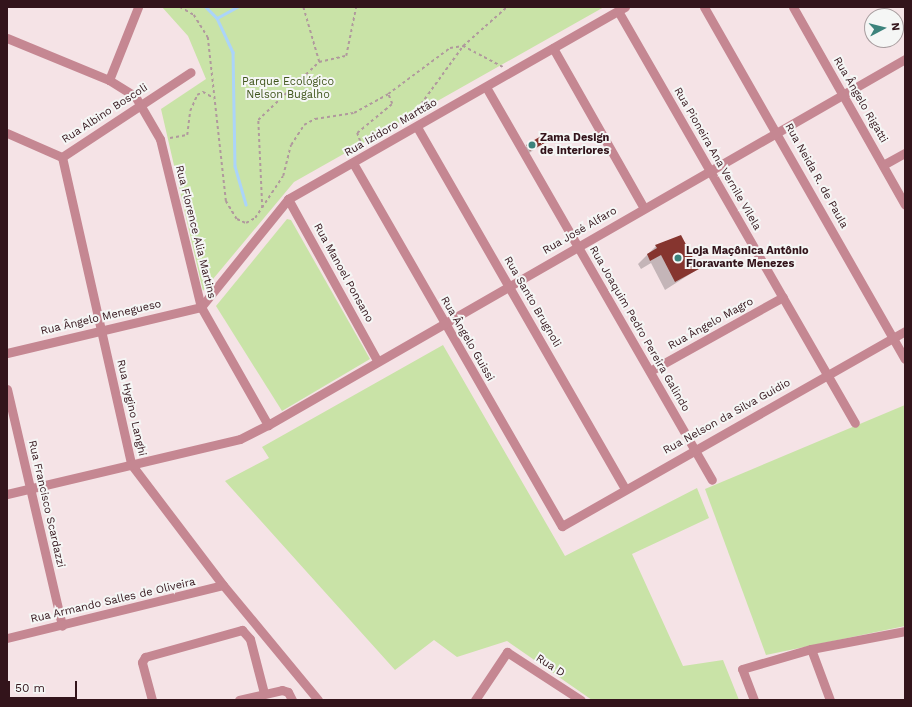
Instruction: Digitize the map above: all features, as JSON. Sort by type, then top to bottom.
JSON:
[{"type":"street","points":[[109,80],[138,7]]},
{"type":"street","name":"Rua Neida R. de Paula","points":[[704,7],[778,132],[905,359]]},
{"type":"street","name":"Rua Ângelo Rigatti","points":[[793,7],[905,205]]},
{"type":"street","name":"Rua Izidoro Marttão","points":[[201,307],[288,199],[418,127],[622,9]]},
{"type":"street","name":"Rua Pioneira Ana Vernile Vilela","points":[[622,9],[710,170],[855,423]]},
{"type":"street","name":"Rua Florence Alia Martins","points":[[7,38],[109,80],[135,96],[160,139],[201,307],[268,425]]},
{"type":"street","points":[[553,48],[644,208]]},
{"type":"street","name":"Rua José Alfaro","points":[[7,494],[240,439],[268,425],[443,322],[905,59]]},
{"type":"street","name":"Rua Albino Boscoli","points":[[7,133],[62,157],[192,72]]},
{"type":"street","name":"Rua Joaquim Pedro Pereira Galindo","points":[[486,87],[712,480]]},
{"type":"street","name":"Rua Santo Brugnoli","points":[[418,127],[625,488]]},
{"type":"street","points":[[883,165],[905,153]]},
{"type":"street","name":"Rua Hygino Langhi","points":[[62,157],[132,464],[223,585],[318,700]]},
{"type":"street","name":"Rua Ângelo Guissi","points":[[353,163],[443,322],[562,526]]},
{"type":"street","name":"Rua Manoel Ponsano","points":[[288,199],[377,360]]},
{"type":"street","name":"Rua Ângelo Magro","points":[[650,371],[783,297]]},
{"type":"street","name":"Rua Ângelo Menegueso","points":[[7,353],[201,307]]},
{"type":"street","name":"Rua Nelson da Silva Guidio","points":[[562,526],[625,488],[905,331]]},
{"type":"street","name":"Rua Francisco Scardazzi","points":[[7,389],[62,626]]},
{"type":"street","name":"Rua Armando Salles de Oliveira","points":[[7,638],[62,626],[223,585]]},
{"type":"street","points":[[152,700],[142,662],[149,654],[242,630],[250,639],[264,694]]},
{"type":"street","points":[[754,700],[742,669],[811,649],[905,631]]},
{"type":"street","points":[[811,649],[830,700]]},
{"type":"street","name":"Rua D","points":[[475,700],[507,652],[581,700]]},
{"type":"street","points":[[239,700],[282,690],[288,692],[292,700]]},
{"type":"path","points":[[180,7],[194,15],[208,37],[212,97],[226,201],[237,219],[246,223],[262,208],[283,176],[291,145],[304,125],[316,119],[354,113],[388,94],[450,48],[463,46],[512,72]]},
{"type":"path","points":[[303,7],[319,62]]},
{"type":"path","points":[[262,208],[258,120],[319,62],[346,56],[356,7]]},
{"type":"path","points":[[429,120],[421,104],[463,46],[507,7]]},
{"type":"path","points":[[160,139],[187,135],[190,111],[197,95],[203,92],[212,97]]},
{"type":"path","points":[[365,156],[357,133],[392,104],[388,94]]},
{"type":"green space","name":"Parque Ecológico Nelson Bugalho","points":[[162,7],[604,7],[294,182],[203,291],[161,109],[206,79],[188,36]]},
{"type":"green space","points":[[287,219],[291,220],[370,359],[282,411],[216,306]]},
{"type":"green space","points":[[443,345],[565,556],[697,488],[709,518],[632,554],[683,666],[723,660],[739,700],[592,700],[507,641],[457,657],[434,640],[395,670],[225,481],[269,458],[262,447]]},
{"type":"green space","points":[[905,405],[905,626],[766,655],[705,489]]},
{"type":"building","points":[[546,133],[550,140],[530,151],[526,145]]},
{"type":"building","name":"Loja Maçônica Antônio Fioravante Menezes","points":[[681,235],[699,269],[675,282],[661,255],[650,261],[647,254],[657,248],[655,245]]},
{"type":"waterway","points":[[206,7],[217,18],[233,52],[235,166],[246,204]]},
{"type":"waterway","points":[[217,18],[237,7]]},
{"type":"place","name":"Zama Design de Interiores","points":[[532,145]]},
{"type":"place","name":"Loja Maçônica Antônio Fioravante Menezes","points":[[678,258]]}]
